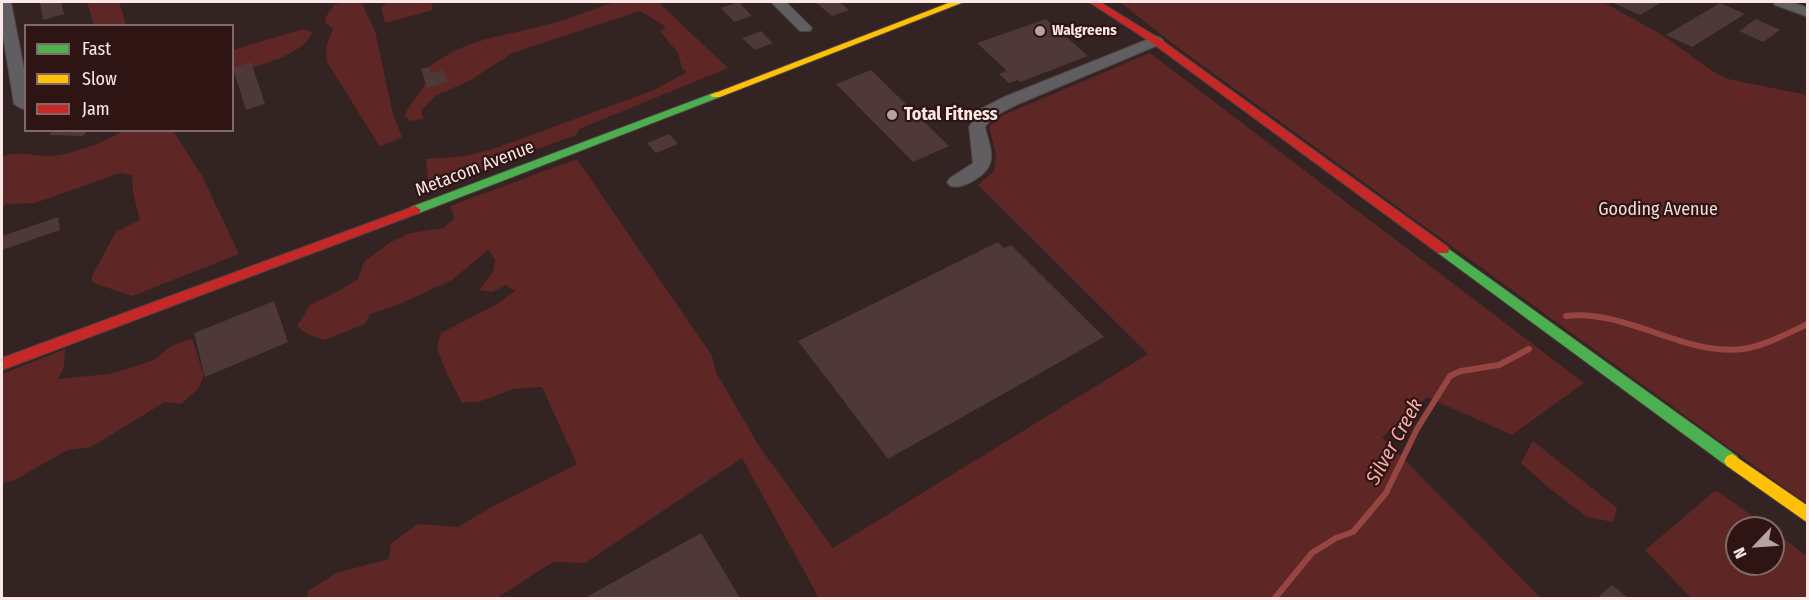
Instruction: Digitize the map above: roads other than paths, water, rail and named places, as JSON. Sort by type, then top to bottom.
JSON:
[{"type":"main road","name":"Metacom Avenue","points":[[2,363],[442,187],[934,2]]},
{"type":"main road","name":"Metacom Avenue","points":[[2,363],[482,185],[959,2]]},
{"type":"main road","points":[[1094,2],[1156,41],[1808,516]]},
{"type":"street","points":[[4,2],[22,104]]},
{"type":"street","points":[[778,2],[805,28]]},
{"type":"street","points":[[1780,2],[1808,13]]},
{"type":"street","points":[[956,182],[977,172],[982,165],[984,157],[977,127],[987,113],[1010,101],[1156,41]]},
{"type":"waterway","name":"Silver Creek","points":[[1566,316],[1611,319],[1676,340],[1720,349],[1743,349],[1760,345],[1808,324]]},
{"type":"waterway","name":"Silver Creek","points":[[1275,598],[1312,553],[1336,538],[1353,532],[1386,493],[1417,429],[1450,376],[1461,371],[1499,365],[1529,349]]},
{"type":"place","name":"Walgreens","points":[[1040,31]]},
{"type":"place","name":"Total Fitness","points":[[892,115]]},
{"type":"park label","name":"Gooding Avenue","points":[[1658,210]]}]
